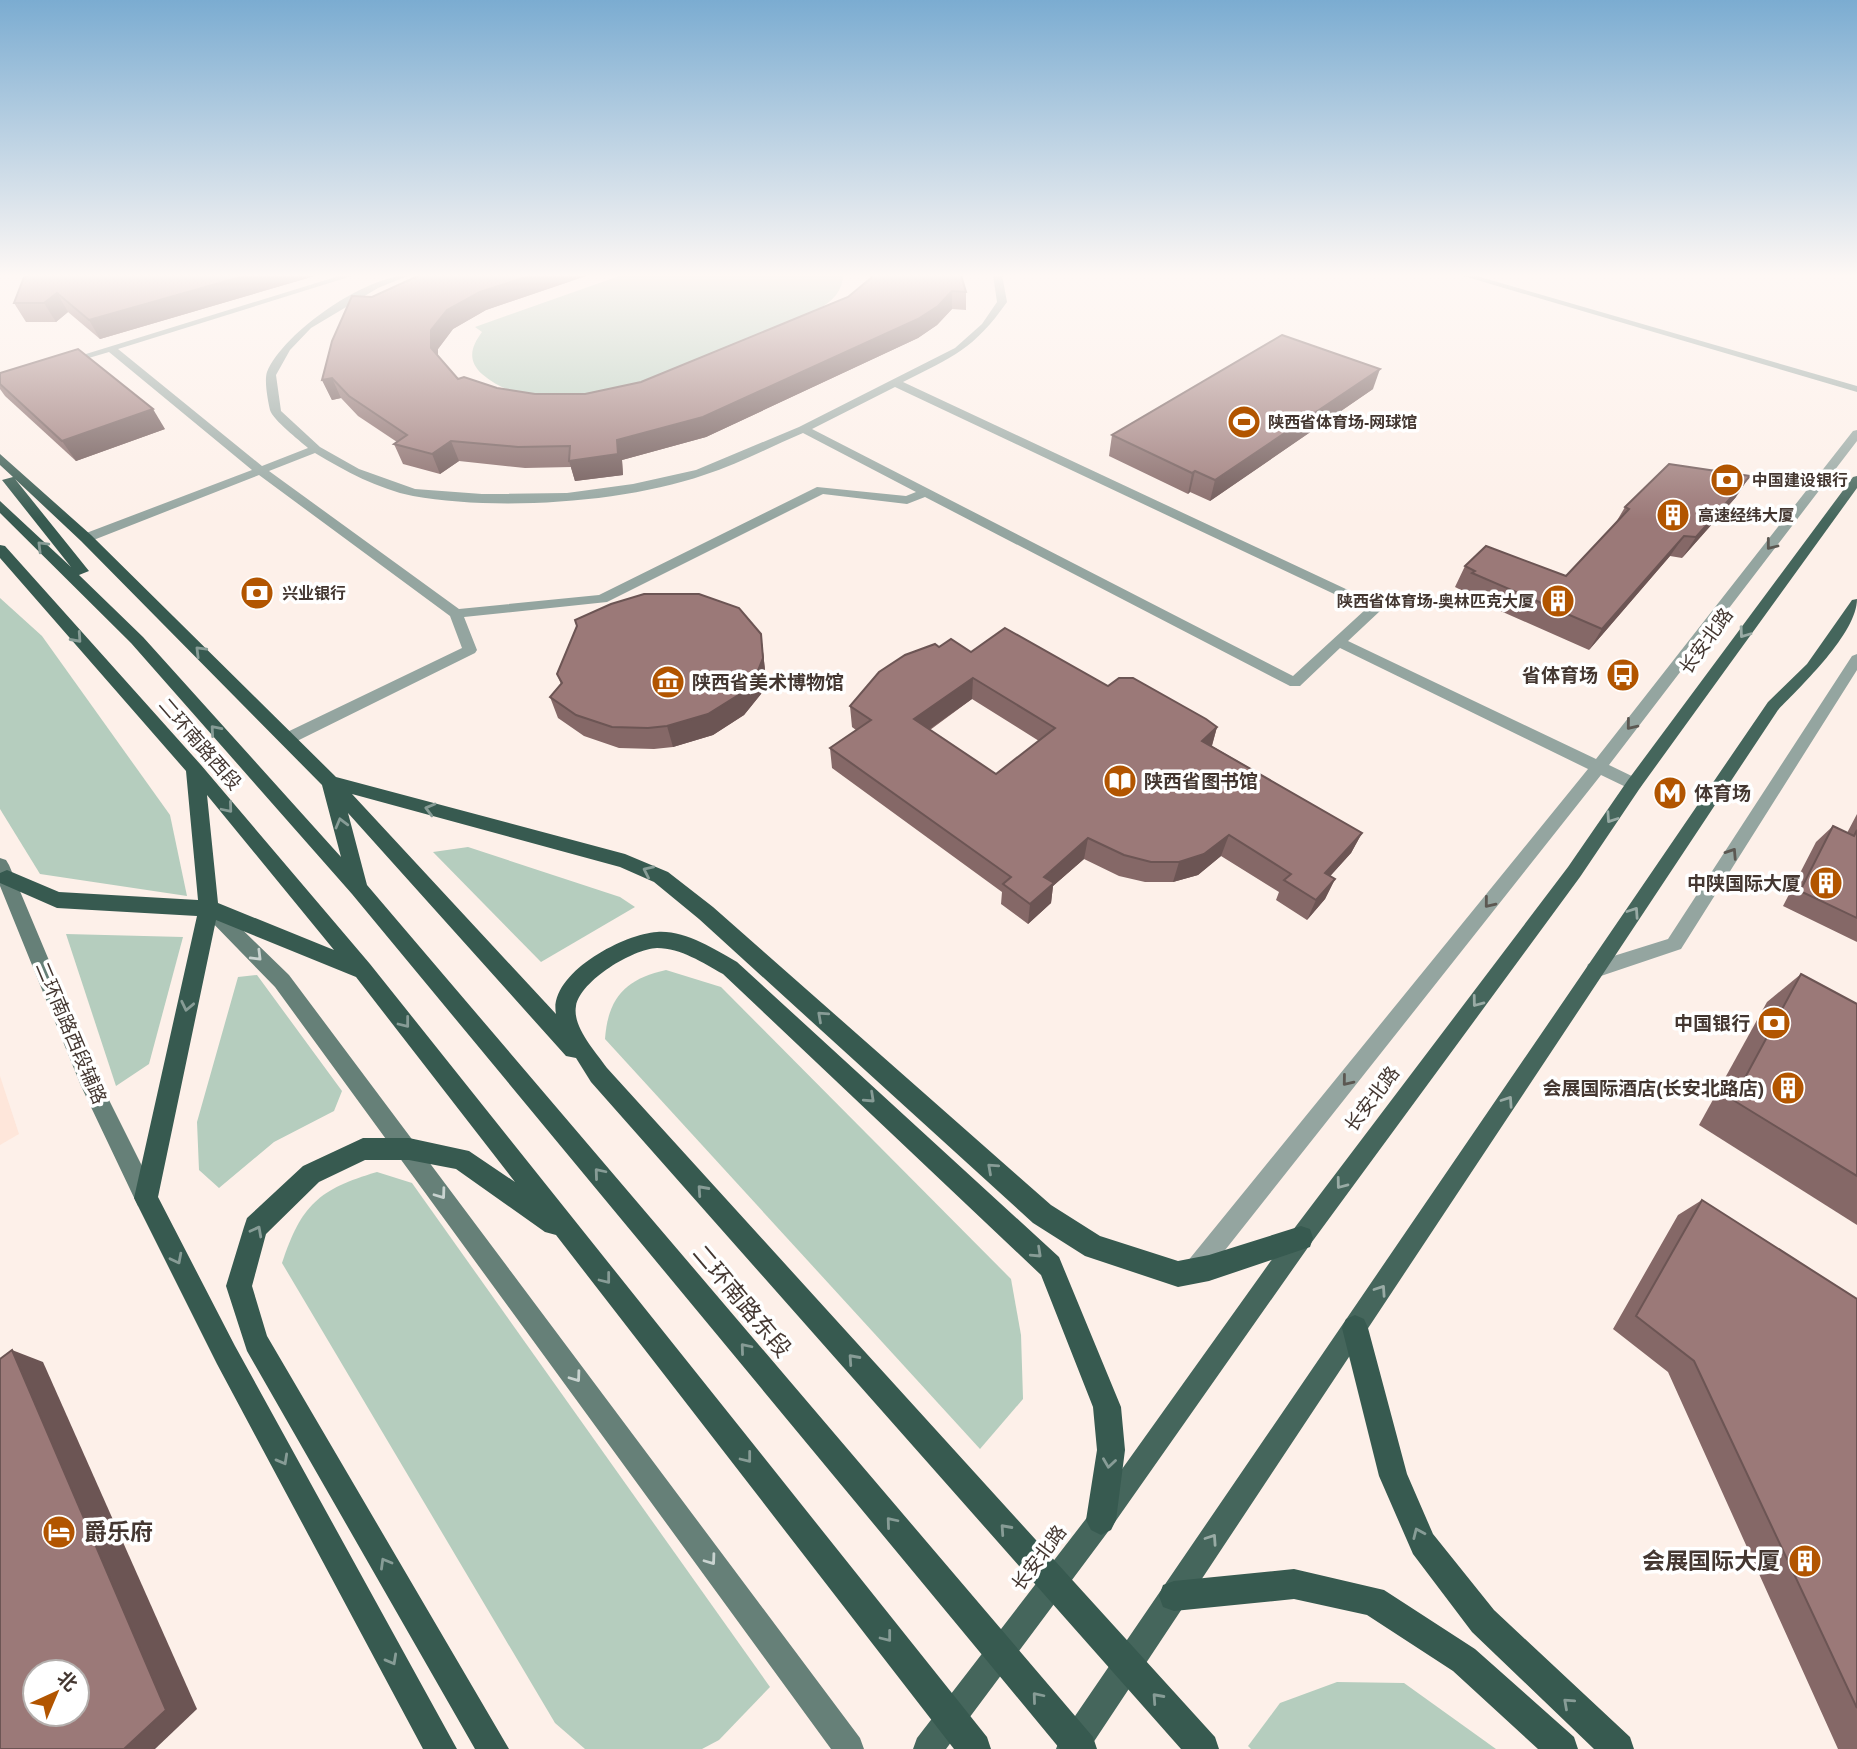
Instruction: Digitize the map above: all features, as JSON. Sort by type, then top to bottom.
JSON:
[{"type":"highway","points":[[0,458],[86,538],[330,782],[599,1075],[1203,1749]]},
{"type":"highway","points":[[0,468],[137,640]]},
{"type":"highway","name":"二环南路西段","points":[[0,505],[137,640],[281,805],[359,889]]},
{"type":"highway","name":"二环南路西段","points":[[0,549],[195,769],[363,970]]},
{"type":"highway","points":[[0,571],[57,616]]},
{"type":"highway","points":[[195,769],[209,908],[145,1198],[226,1355],[441,1749]]},
{"type":"highway","points":[[330,782],[359,889]]},
{"type":"highway","points":[[330,782],[625,861],[661,877],[751,952],[1042,1214],[1094,1247],[1178,1274],[1301,1238]]},
{"type":"highway","points":[[4,872],[57,900],[126,906],[209,908],[363,970],[975,1749]]},
{"type":"highway","name":"二环南路东段","points":[[359,889],[1080,1749]]},
{"type":"highway","points":[[599,1075],[570,1031],[565,1006],[580,978],[618,952],[657,940],[692,947],[730,968],[1050,1266],[1107,1407],[1111,1450],[1101,1520]]},
{"type":"highway","points":[[493,1749],[256,1342],[239,1286],[256,1227],[311,1174],[363,1149],[409,1149],[461,1159],[574,1238]]},
{"type":"highway","points":[[1355,1328],[1393,1476],[1423,1544],[1483,1621],[1618,1749]]},
{"type":"highway","points":[[1174,1596],[1294,1584],[1373,1601],[1465,1660],[1562,1749]]},
{"type":"main road","name":"长安北路","points":[[928,1749],[1101,1520],[1301,1238],[1574,873],[1634,784],[1857,480]]},
{"type":"main road","points":[[1072,1749],[1773,706],[1812,667],[1857,603]]},
{"type":"main road","name":"二环南路西段辅路","points":[[4,872],[91,1086],[145,1198]]},
{"type":"main road","points":[[209,908],[282,981],[409,1149],[849,1749]]},
{"type":"street","points":[[49,367],[82,357]]},
{"type":"street","points":[[121,357],[262,472],[456,614],[470,650],[287,739]]},
{"type":"street","points":[[282,357],[271,375],[276,412],[316,449],[355,472],[413,492],[530,499],[633,488],[700,473],[803,429],[946,357]]},
{"type":"street","points":[[1746,357],[1857,389]]},
{"type":"street","points":[[803,429],[1295,683],[1375,608],[894,382]]},
{"type":"street","points":[[1195,1270],[1598,767],[1857,433]]},
{"type":"street","points":[[86,538],[316,449]]},
{"type":"street","points":[[456,614],[602,599],[821,490],[907,500],[924,493]]},
{"type":"street","points":[[1338,642],[1634,784]]},
{"type":"street","points":[[1595,970],[1674,944],[1857,659]]},
{"type":"shaded area","points":[[0,1076],[19,1134],[0,1145]]},
{"type":"green space","points":[[473,357],[713,357],[648,380],[600,393],[555,397],[515,392],[482,374]]},
{"type":"green space","points":[[0,598],[42,636],[170,815],[187,896],[40,874],[0,809]]},
{"type":"green space","points":[[468,847],[620,897],[635,907],[541,962],[433,852]]},
{"type":"green space","points":[[66,934],[183,937],[149,1064],[116,1086]]},
{"type":"green space","points":[[666,970],[721,987],[1011,1279],[1021,1335],[1023,1399],[980,1449],[605,1039],[610,1012],[622,992],[640,979]]},
{"type":"green space","points":[[257,975],[342,1091],[334,1111],[274,1142],[219,1188],[199,1170],[197,1122],[238,977]]},
{"type":"green space","points":[[377,1172],[412,1183],[770,1687],[719,1740],[702,1749],[585,1749],[555,1723],[282,1263],[297,1227],[315,1202],[340,1185]]},
{"type":"green space","points":[[1337,1682],[1404,1683],[1496,1749],[1251,1749],[1248,1746],[1280,1703]]},
{"type":"building","points":[[53,357],[88,357],[153,409],[62,441],[0,384],[0,373]]},
{"type":"building","points":[[328,357],[439,357],[458,379],[464,377],[497,388],[535,394],[585,394],[641,382],[703,357],[835,357],[703,417],[617,440],[618,454],[569,461],[570,446],[518,447],[451,441],[432,454],[394,444],[407,435],[349,396],[332,378],[322,380]]},
{"type":"building","name":"陕西省体育场-网球馆","points":[[1245,357],[1344,357],[1380,369],[1215,480],[1195,471],[1192,473],[1112,435]]},
{"type":"building","points":[[1669,464],[1750,476],[1696,537],[1684,536],[1602,629],[1472,573],[1475,571],[1465,566],[1486,546],[1566,576],[1629,509],[1625,507]]},
{"type":"building","name":"陕西省美术博物馆","points":[[644,594],[699,594],[739,608],[761,634],[763,658],[757,673],[740,694],[708,714],[667,726],[648,728],[612,727],[576,715],[550,697],[562,683],[557,674],[577,626],[575,620],[611,604]]},
{"type":"building","name":"陕西省图书馆","points":[[1005,628],[1108,686],[1119,678],[1133,678],[1217,727],[1202,741],[1362,833],[1325,873],[1335,879],[1316,900],[1284,880],[1291,874],[1229,835],[1204,854],[1179,862],[1151,862],[1124,855],[1088,838],[1044,877],[1054,883],[1030,904],[1003,884],[1011,877],[830,748],[871,720],[850,706],[879,672],[905,655],[935,644],[939,647],[951,639],[971,652]],"holes":[[[973,678],[1055,728],[996,774],[914,719]]]},
{"type":"building","points":[[1833,826],[1854,836],[1857,830],[1857,918],[1800,891]]},
{"type":"building","points":[[1801,974],[1857,1004],[1857,1176],[1733,1100]]},
{"type":"building","name":"会展国际大厦","points":[[1702,1200],[1857,1299],[1857,1708],[1694,1361],[1636,1316]]},
{"type":"building","name":"爵乐府","points":[[12,1350],[166,1710],[124,1749],[0,1749],[0,1359]]},
{"type":"place","name":"陕西省体育场-网球馆","points":[[1244,422]]},
{"type":"place","name":"中国建设银行","points":[[1727,480]]},
{"type":"place","name":"高速经纬大厦","points":[[1673,515]]},
{"type":"place","name":"兴业银行","points":[[257,593]]},
{"type":"place","name":"陕西省体育场-奥林匹克大厦","points":[[1558,601]]},
{"type":"place","name":"省体育场","points":[[1623,675]]},
{"type":"place","name":"陕西省美术博物馆","points":[[668,682]]},
{"type":"place","name":"陕西省图书馆","points":[[1120,781]]},
{"type":"place","name":"体育场","points":[[1670,793]]},
{"type":"place","name":"中陕国际大厦","points":[[1826,883]]},
{"type":"place","name":"中国银行","points":[[1774,1023]]},
{"type":"place","name":"会展国际酒店(长安北路店)","points":[[1788,1088]]},
{"type":"place","name":"爵乐府","points":[[59,1532]]},
{"type":"place","name":"会展国际大厦","points":[[1805,1561]]}]
